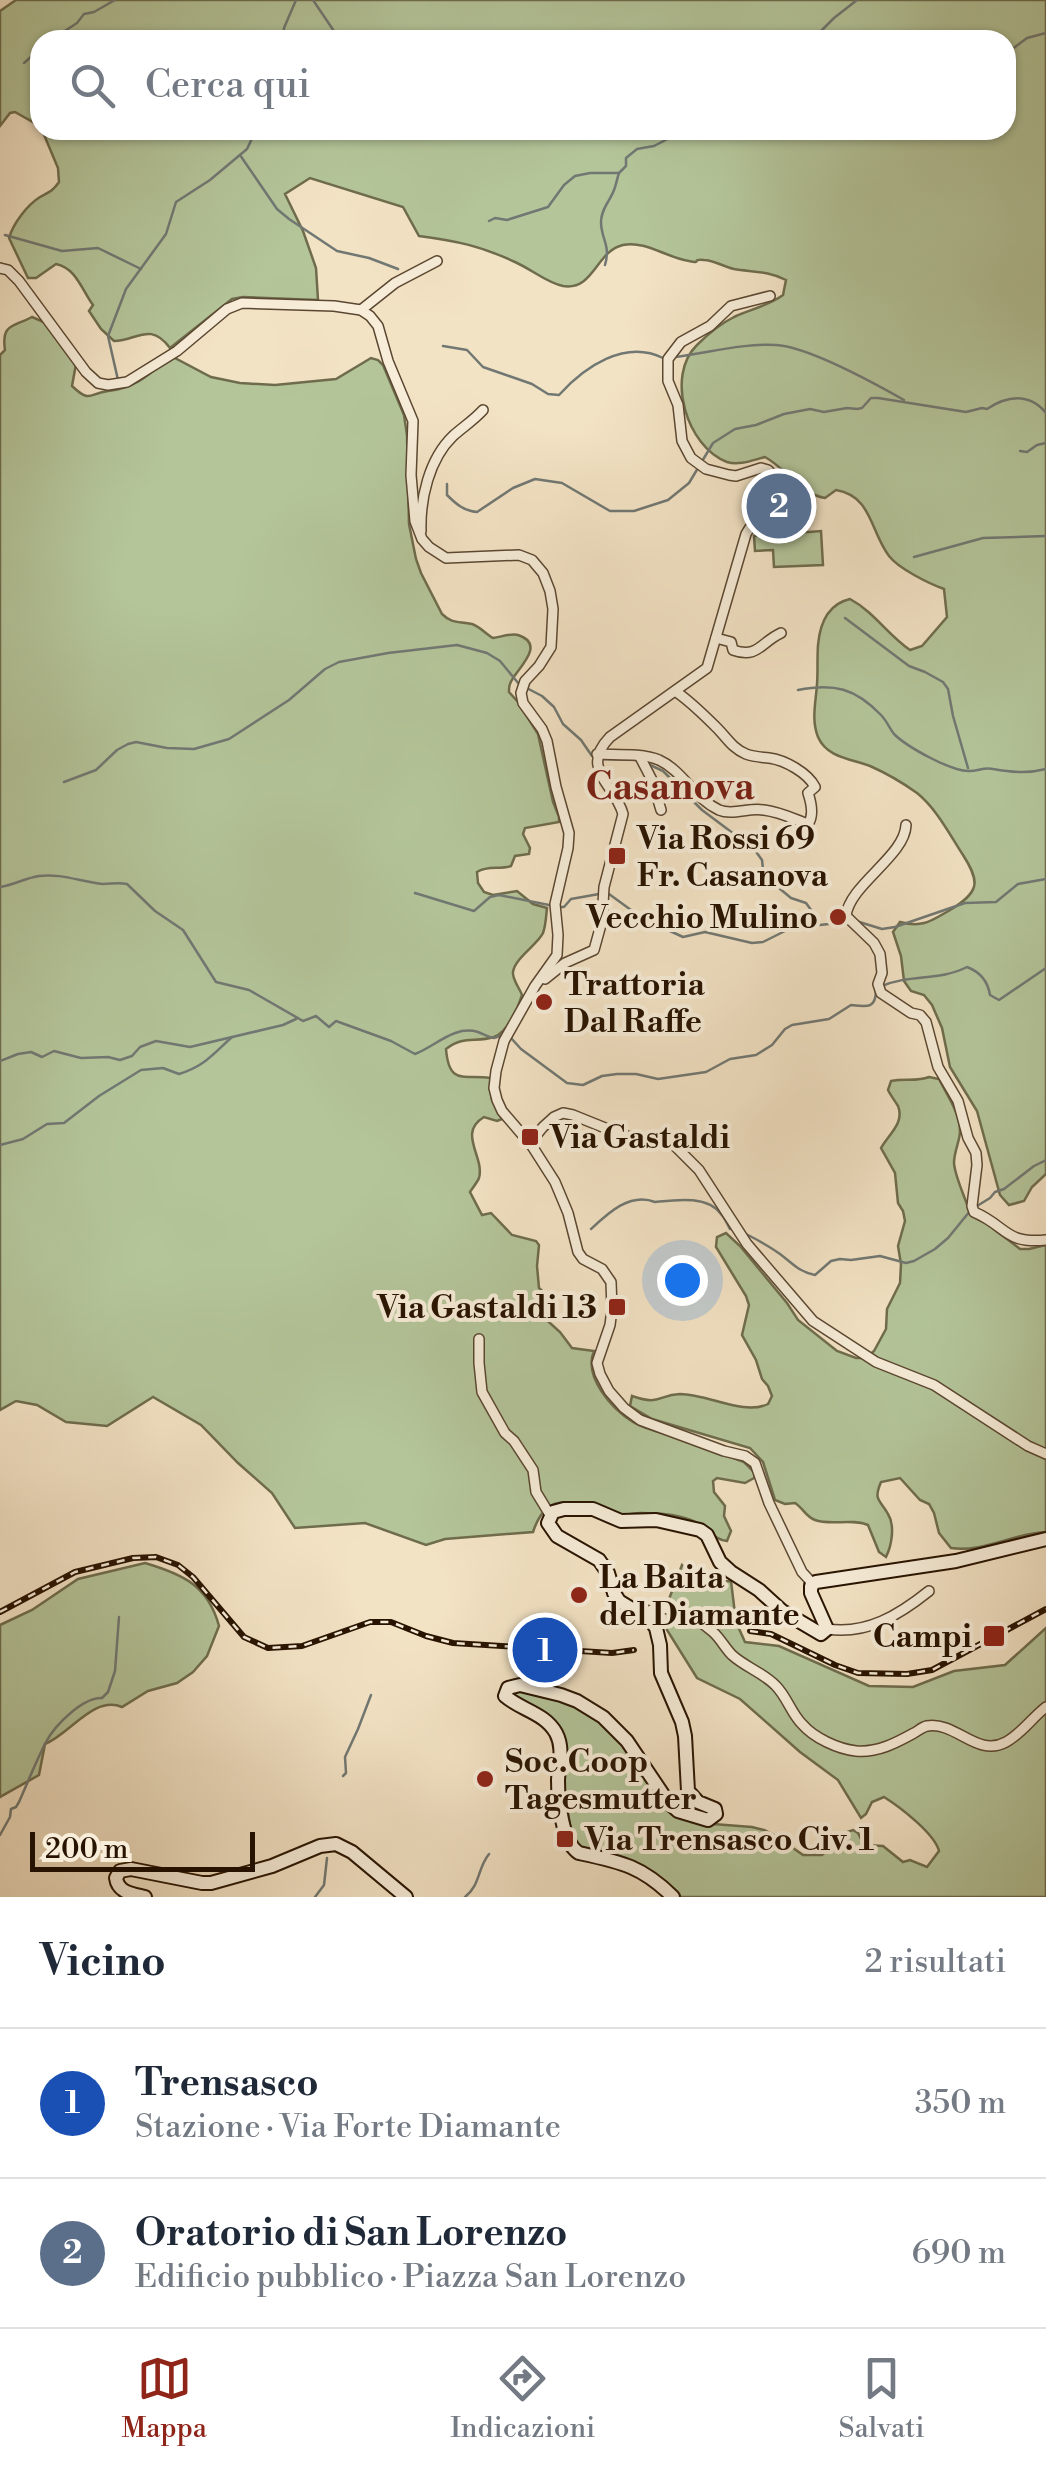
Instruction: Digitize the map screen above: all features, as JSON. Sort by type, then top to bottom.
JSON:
[{"type":"main road","points":[[673,1897],[639,1869],[579,1854],[571,1848],[558,1784],[562,1749],[554,1728],[505,1696],[505,1691],[520,1685],[577,1700],[602,1717],[626,1741],[678,1811],[713,1818],[715,1809],[698,1802],[688,1791],[682,1722],[661,1673],[654,1625],[625,1607],[598,1560],[554,1533],[548,1522],[550,1515],[560,1510],[593,1510],[621,1521],[656,1520],[700,1530],[730,1572],[782,1611],[824,1634],[828,1629],[811,1593],[813,1584],[819,1581],[956,1562],[1046,1540]]},
{"type":"main road","points":[[145,1897],[121,1889],[116,1881],[122,1869],[211,1883],[336,1844],[352,1852],[406,1897]]},
{"type":"street","points":[[360,310],[395,283],[437,261]]},
{"type":"street","points":[[0,268],[19,281],[86,372],[98,383],[108,385],[144,374],[227,309],[242,303],[360,310],[378,326],[388,362],[413,421],[411,476],[415,521],[422,538],[429,548],[446,558],[519,555],[538,566],[550,591],[551,647],[520,693],[522,704],[542,728],[547,742],[569,834],[568,848],[554,904],[558,955],[504,1041],[496,1071],[496,1100],[555,1182],[578,1252],[583,1259],[602,1268],[611,1282],[610,1325],[597,1363],[606,1386],[640,1420],[745,1456],[755,1463],[802,1572],[813,1584]]},
{"type":"street","points":[[538,982],[565,963],[594,950],[600,935],[604,887],[623,814],[601,775],[597,754],[610,737],[706,670],[746,534],[756,520],[784,520],[800,512],[798,503],[768,470],[729,475],[706,469],[692,458],[682,441],[678,406],[668,381],[668,360],[680,342],[710,326],[732,306],[770,296]]},
{"type":"street","points":[[422,538],[426,482],[440,452],[452,436],[484,410]]},
{"type":"street","points":[[716,638],[731,642],[738,653],[756,652],[781,632]]},
{"type":"street","points":[[597,754],[663,762],[704,803],[720,811],[761,809],[804,824],[811,821],[808,793],[815,786],[813,781],[784,762],[736,749],[676,691]]},
{"type":"street","points":[[640,758],[661,810]]},
{"type":"street","points":[[906,825],[901,843],[847,908],[846,916],[880,954],[881,994],[926,1022],[938,1067],[958,1101],[976,1153],[974,1212],[993,1220],[1010,1236],[1026,1241],[1046,1240]]},
{"type":"street","points":[[532,1146],[543,1128],[563,1113],[624,1136],[671,1142],[699,1170],[747,1244],[813,1321],[876,1362],[934,1384],[1046,1454]]},
{"type":"street","points":[[520,1131],[543,1128]]},
{"type":"street","points":[[479,1339],[482,1392],[505,1433],[533,1470],[536,1492],[550,1515]]},
{"type":"street","points":[[828,1629],[847,1631],[882,1622],[929,1591]]},
{"type":"street","points":[[646,1617],[650,1610],[662,1607],[696,1619],[733,1656],[776,1686],[802,1725],[832,1744],[852,1751],[871,1752],[927,1726],[954,1731],[988,1747],[1000,1746],[1046,1707]]},
{"type":"green space","points":[[16,0],[1046,0],[1046,1174],[1024,1201],[1009,1205],[1000,1195],[977,1111],[950,1067],[942,1028],[932,1005],[924,995],[911,991],[904,981],[893,932],[900,922],[926,922],[960,904],[972,892],[973,873],[924,799],[882,772],[827,749],[815,724],[819,637],[831,610],[850,599],[910,650],[922,646],[947,617],[944,589],[915,576],[889,556],[857,499],[836,490],[825,498],[816,496],[765,457],[727,462],[701,442],[685,410],[683,374],[687,358],[697,345],[729,320],[783,295],[786,280],[708,260],[681,259],[631,244],[614,249],[582,283],[563,286],[491,252],[419,236],[403,207],[310,178],[285,194],[316,268],[318,300],[232,299],[170,348],[150,334],[114,341],[89,311],[93,305],[74,275],[56,264],[36,278],[28,278],[9,238],[26,210],[59,182],[58,168],[46,140],[1016,140],[1016,30],[30,30],[30,120],[15,112],[0,126],[0,11]]},
{"type":"green space","points":[[32,317],[46,323],[76,364],[72,386],[87,396],[135,383],[171,356],[211,377],[275,385],[336,379],[371,358],[383,365],[404,415],[409,524],[421,573],[442,614],[452,621],[475,625],[493,638],[518,635],[527,639],[530,652],[512,679],[509,692],[538,734],[559,817],[559,822],[525,828],[529,854],[515,856],[511,866],[477,872],[484,892],[493,895],[517,891],[533,904],[547,908],[543,933],[513,972],[522,995],[508,1025],[494,1037],[464,1041],[446,1049],[454,1073],[490,1078],[492,1100],[502,1119],[484,1117],[476,1123],[472,1138],[480,1170],[470,1192],[482,1215],[491,1213],[512,1235],[539,1245],[539,1288],[549,1297],[539,1309],[540,1314],[572,1348],[594,1351],[592,1371],[616,1409],[643,1427],[744,1462],[755,1473],[745,1483],[717,1478],[713,1481],[731,1531],[727,1541],[683,1517],[653,1513],[618,1515],[568,1503],[548,1507],[533,1532],[445,1539],[426,1545],[365,1523],[295,1528],[272,1493],[201,1425],[153,1397],[107,1426],[66,1422],[37,1405],[16,1401],[0,1410],[0,355],[5,350],[7,330]]},
{"type":"green space","points":[[821,531],[823,565],[774,567],[773,550],[755,551],[754,536]]},
{"type":"green space","points":[[939,1079],[958,1118],[960,1135],[954,1163],[971,1216],[1020,1249],[1046,1245],[1046,1532],[975,1548],[951,1548],[939,1533],[929,1504],[920,1500],[900,1478],[881,1482],[878,1493],[891,1524],[886,1557],[879,1552],[868,1525],[815,1520],[795,1503],[775,1500],[763,1462],[750,1448],[652,1419],[630,1406],[632,1396],[654,1400],[680,1394],[748,1408],[768,1404],[772,1396],[742,1335],[749,1305],[716,1247],[717,1237],[726,1233],[798,1320],[837,1351],[866,1358],[874,1351],[886,1329],[887,1309],[900,1283],[898,1246],[905,1221],[898,1203],[895,1173],[881,1148],[895,1128],[900,1112],[888,1090],[891,1081]]},
{"type":"green space","points":[[145,1563],[182,1577],[208,1600],[219,1626],[207,1656],[177,1683],[148,1691],[122,1707],[102,1706],[82,1717],[45,1744],[39,1775],[0,1797],[0,1625],[32,1610],[78,1579]]},
{"type":"green space","points":[[682,1565],[705,1579],[731,1581],[736,1622],[745,1642],[779,1646],[869,1686],[913,1687],[954,1671],[1005,1665],[1046,1628],[1046,1897],[681,1897],[648,1871],[580,1849],[573,1843],[561,1772],[564,1742],[509,1691],[567,1700],[600,1721],[638,1761],[664,1804],[713,1824],[764,1830],[803,1855],[822,1855],[853,1830],[864,1845],[883,1846],[903,1862],[910,1860],[927,1867],[939,1851],[924,1829],[884,1797],[872,1802],[861,1818],[838,1780],[740,1699],[697,1678],[667,1630],[669,1599]]},
{"type":"waterway","points":[[66,30],[84,14],[115,0]]},
{"type":"waterway","points":[[284,30],[296,0]]},
{"type":"waterway","points":[[313,0],[333,30]]},
{"type":"waterway","points":[[822,30],[857,0]]},
{"type":"waterway","points":[[1016,46],[1027,38],[1046,33]]},
{"type":"waterway","points":[[24,63],[30,58]]},
{"type":"waterway","points":[[118,380],[108,336],[126,289],[166,234],[176,202],[210,180],[247,149],[251,140]]},
{"type":"waterway","points":[[489,221],[507,220],[548,207],[575,176],[619,173],[626,166],[626,158],[637,149],[666,140]]},
{"type":"waterway","points":[[240,155],[277,209],[289,219],[337,251],[398,269]]},
{"type":"waterway","points":[[605,265],[607,252],[601,217],[619,173]]},
{"type":"waterway","points":[[5,235],[62,251],[98,248],[141,269]]},
{"type":"waterway","points":[[675,357],[751,345],[790,347],[841,367],[904,400]]},
{"type":"waterway","points":[[443,346],[467,350],[483,367],[559,395],[593,366],[620,354],[649,353],[663,358]]},
{"type":"waterway","points":[[447,484],[447,495],[460,506],[477,512],[513,488],[535,479],[562,483],[610,511],[634,511],[668,500],[689,483],[713,443],[735,429],[784,414],[810,409],[857,409],[871,398],[966,412],[1017,398],[1032,402],[1046,413]]},
{"type":"waterway","points":[[1020,451],[1027,452],[1046,443]]},
{"type":"waterway","points":[[914,557],[983,538],[1046,536]]},
{"type":"waterway","points":[[845,618],[909,666],[943,682],[968,768]]},
{"type":"waterway","points":[[64,782],[96,770],[128,744],[194,749],[229,739],[339,662],[457,645],[500,661],[519,684],[554,707],[563,724],[592,756]]},
{"type":"waterway","points":[[798,690],[822,687],[853,693],[881,715],[900,739],[952,767],[970,771],[1046,769]]},
{"type":"waterway","points":[[601,759],[638,760]]},
{"type":"waterway","points":[[646,763],[663,771],[702,810],[754,849],[768,879],[791,898],[806,903],[819,921]]},
{"type":"waterway","points":[[0,887],[47,875],[127,884],[155,911],[183,930],[216,982],[249,990],[303,1021],[316,1016],[329,1027],[336,1021],[415,1054],[461,1031],[494,1038],[503,1035],[567,1083],[583,1085],[617,1074],[658,1079],[706,1072],[730,1059],[756,1055],[792,1025],[829,1019],[851,1005],[870,1005],[876,990]]},
{"type":"waterway","points":[[856,921],[882,929],[895,927],[965,903],[996,902],[1018,884],[1046,879]]},
{"type":"waterway","points":[[415,893],[474,911],[490,897],[499,895],[564,907],[571,899],[599,894]]},
{"type":"waterway","points":[[609,894],[642,918],[683,937],[705,932],[752,943],[763,942],[791,928],[848,922]]},
{"type":"waterway","points":[[882,986],[967,967],[979,975],[990,995],[999,1000],[1046,968]]},
{"type":"waterway","points":[[0,1061],[31,1052],[42,1057],[54,1051],[81,1058],[120,1060],[156,1041],[190,1047],[296,1019]]},
{"type":"waterway","points":[[0,1145],[23,1139],[47,1124],[64,1123],[141,1070],[163,1068],[179,1074],[188,1071],[232,1037]]},
{"type":"waterway","points":[[977,1206],[1046,1160]]},
{"type":"waterway","points":[[591,1229],[620,1206],[637,1200],[708,1204],[721,1214],[730,1229]]},
{"type":"waterway","points":[[744,1233],[815,1275],[831,1261],[840,1259],[880,1256],[906,1263],[914,1261],[948,1238],[970,1211]]},
{"type":"waterway","points":[[0,1835],[50,1735],[78,1707],[108,1692],[115,1671],[119,1617]]},
{"type":"waterway","points":[[343,1776],[345,1757],[371,1695]]},
{"type":"waterway","points":[[465,1897],[489,1854]]},
{"type":"waterway","points":[[315,1897],[324,1885],[327,1858]]},
{"type":"railway","points":[[0,1612],[75,1572],[133,1558],[156,1557],[178,1565],[193,1577],[244,1637],[268,1648],[302,1646],[370,1622],[391,1622],[453,1643],[612,1653],[634,1650]]},
{"type":"railway","points":[[750,1631],[771,1634],[858,1673],[907,1674],[932,1670],[1046,1609]]},
{"type":"place","name":"Oratorio di San Lorenzo","points":[[779,506]]},
{"type":"place","name":"Via Rossi 69 Fr. Casanova","points":[[617,856]]},
{"type":"place","name":"Vecchio Mulino","points":[[838,917]]},
{"type":"place","name":"Trattoria Dal Raffe","points":[[544,1002]]},
{"type":"place","name":"Via Gastaldi","points":[[530,1137]]},
{"type":"place","name":"Via Gastaldi 13","points":[[617,1307]]},
{"type":"place","name":"La Baita del Diamante","points":[[579,1595]]},
{"type":"place","name":"Campi","points":[[994,1636]]},
{"type":"place","name":"Trensasco","points":[[545,1650]]},
{"type":"place","name":"Soc.Coop Tagesmutter","points":[[485,1779]]},
{"type":"place","name":"Via Trensasco Civ. 1","points":[[565,1839]]},
{"type":"district","name":"Casanova","points":[[670,786]]}]
